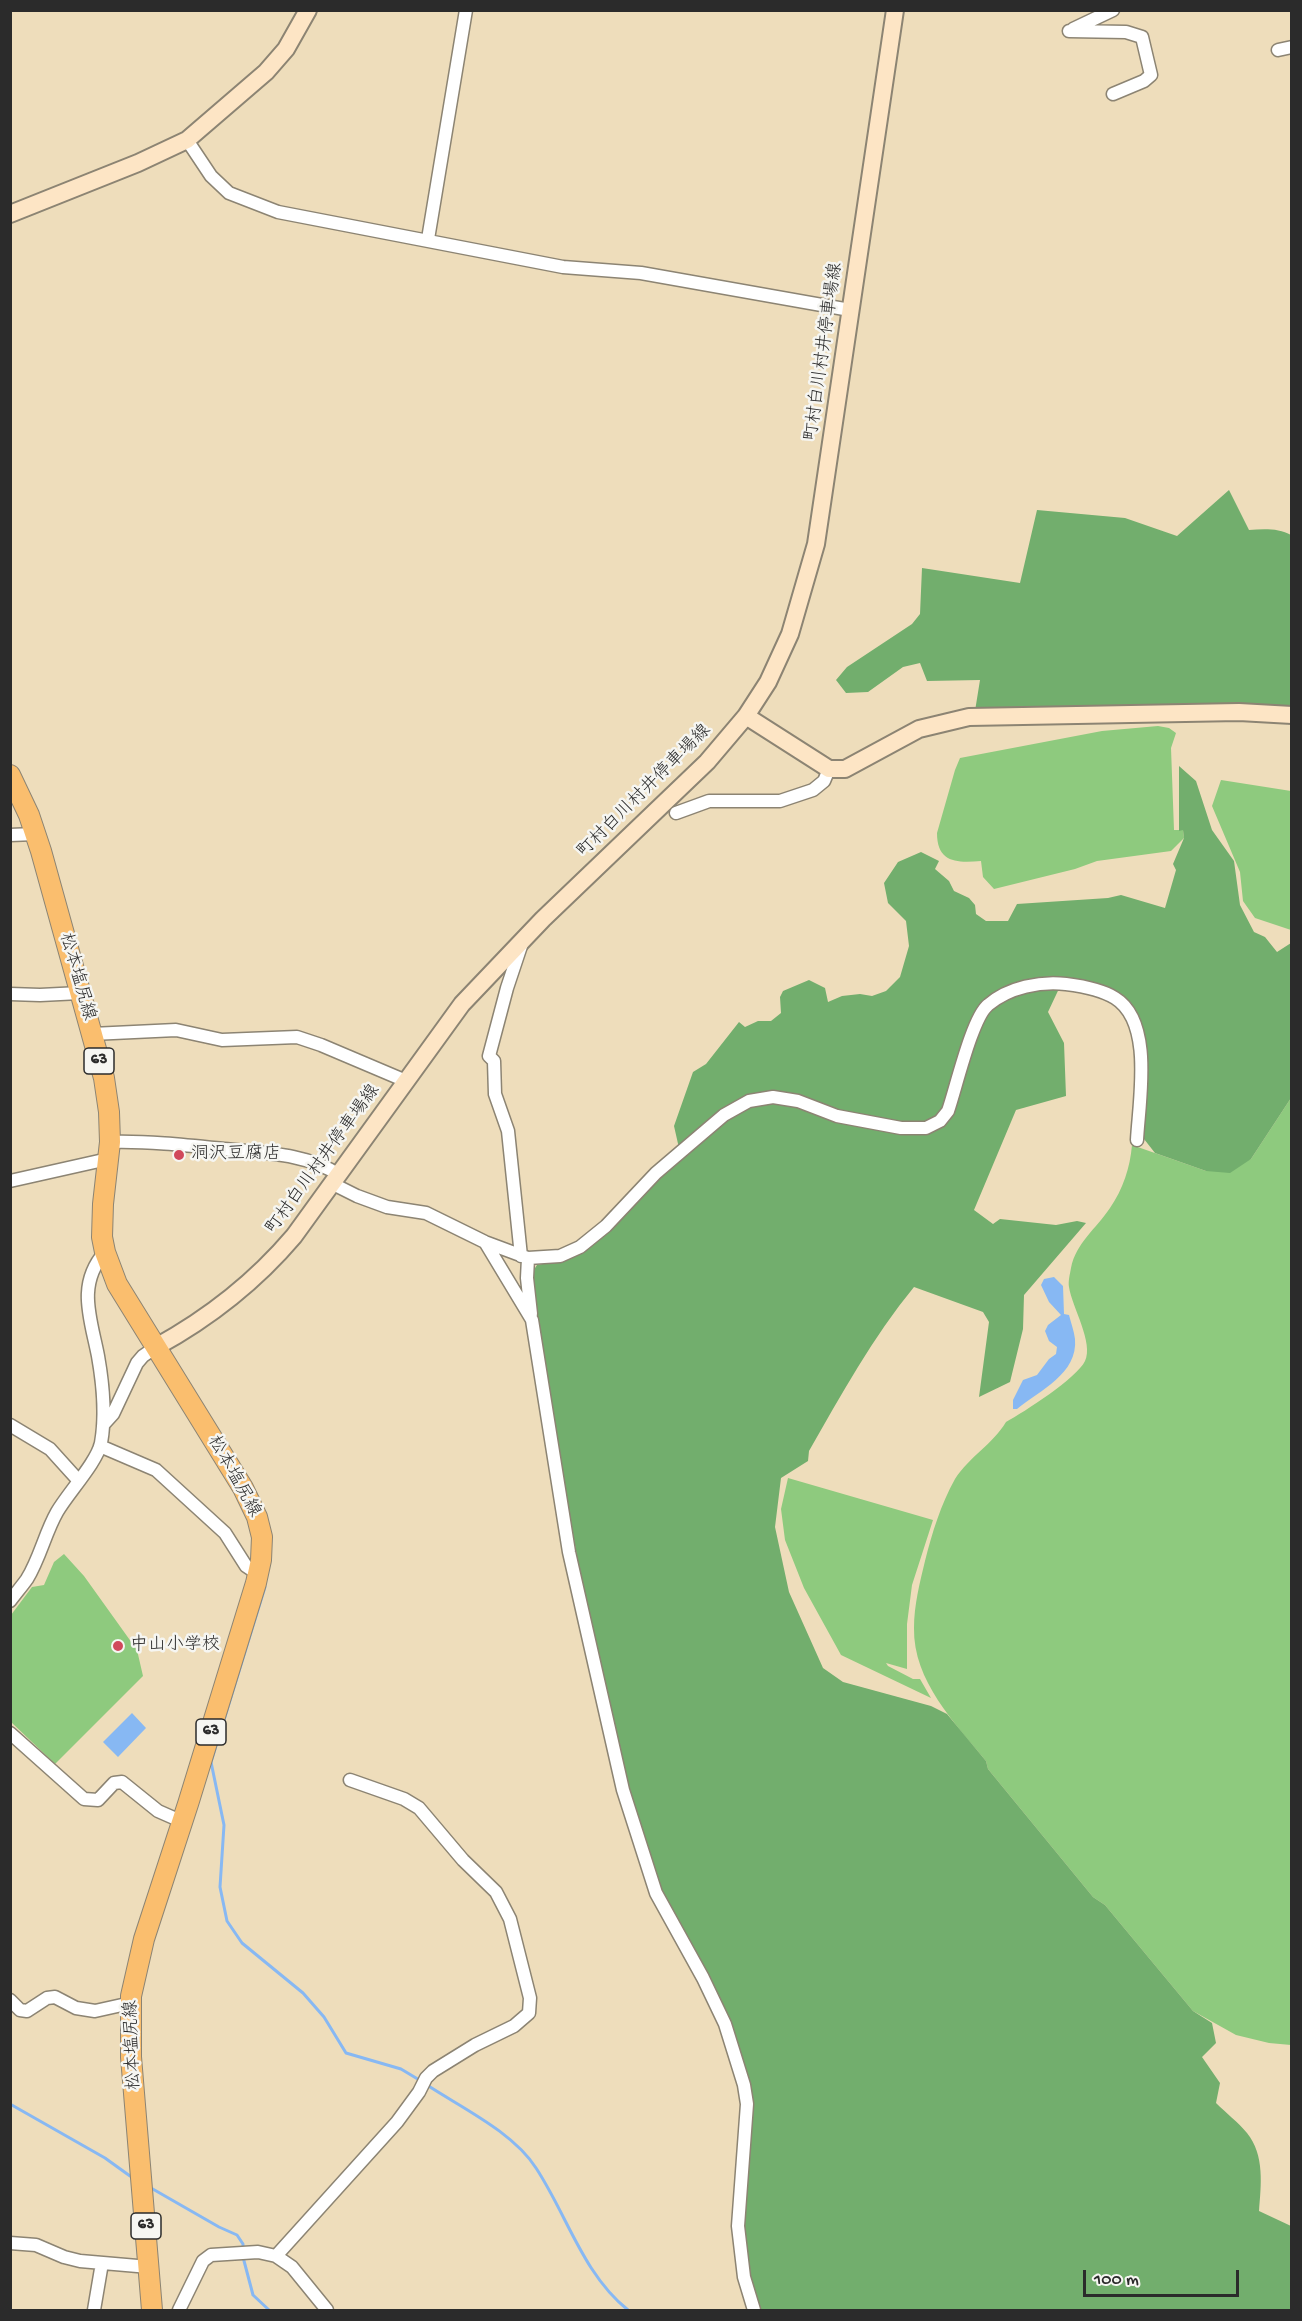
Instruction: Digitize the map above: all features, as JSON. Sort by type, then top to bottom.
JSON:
[{"type":"main road","points":[[10,214],[138,163],[187,140],[266,72],[286,49],[308,10]]},
{"type":"main road","name":"町村白川村井停車場線","points":[[156,1347],[232,1298],[270,1264],[294,1236],[462,1004],[524,939],[707,762],[746,716],[768,682],[790,634],[810,571],[822,506],[895,10]]},
{"type":"main road","points":[[746,716],[829,769],[845,769],[919,729],[969,717],[1239,712],[1292,715]]},
{"type":"main road","name":"松本塩尻線","points":[[10,775],[35,834],[104,1078],[109,1112],[109,1150],[102,1230],[105,1252],[117,1284],[243,1488],[257,1517],[262,1537],[258,1574],[135,1972],[131,2003],[131,2057],[152,2310]]},
{"type":"street","points":[[428,239],[466,10]]},
{"type":"street","points":[[1113,10],[1068,32],[1126,32],[1142,37],[1151,75],[1144,81],[1113,94]]},
{"type":"street","points":[[1278,50],[1292,47]]},
{"type":"street","points":[[187,140],[211,176],[229,193],[278,212],[428,239],[563,267],[644,273],[850,310]]},
{"type":"street","points":[[676,813],[708,801],[780,801],[813,790],[824,782],[829,769]]},
{"type":"street","points":[[10,835],[35,834]]},
{"type":"street","points":[[524,939],[507,988],[489,1056],[494,1060],[495,1094],[508,1131],[532,1320],[569,1552],[623,1790],[656,1893],[703,1978],[725,2024],[744,2085],[747,2104],[738,2226],[744,2277],[753,2310]]},
{"type":"street","points":[[10,1181],[109,1150],[152,1141],[266,1153],[315,1163],[357,1196],[387,1207],[426,1213],[485,1242],[524,1257],[561,1256],[580,1247],[606,1226],[664,1166],[724,1115],[749,1101],[773,1097],[798,1101],[837,1116],[901,1128],[926,1128],[940,1121],[948,1111],[974,1028],[987,1005],[1011,992],[1038,984],[1056,983],[1080,986],[1116,998],[1132,1017],[1142,1048],[1137,1140]]},
{"type":"street","points":[[10,994],[80,993]]},
{"type":"street","points":[[92,1034],[176,1030],[222,1040],[297,1037],[406,1082]]},
{"type":"street","points":[[485,1242],[532,1320]]},
{"type":"street","points":[[10,1600],[28,1578],[57,1513],[100,1446],[103,1425],[98,1357],[87,1306],[88,1288],[95,1264],[105,1252]]},
{"type":"street","points":[[103,1425],[113,1414],[137,1363],[156,1347]]},
{"type":"street","points":[[10,1425],[50,1449],[78,1480]]},
{"type":"street","points":[[100,1446],[156,1470],[225,1533],[246,1566],[258,1574]]},
{"type":"street","points":[[10,1733],[84,1799],[98,1800],[114,1783],[122,1782],[158,1810],[183,1821]]},
{"type":"street","points":[[276,2256],[397,2122],[433,2071],[475,2045],[514,2026],[530,2013],[530,1998],[510,1919],[496,1892],[463,1860],[419,1808],[404,1799],[350,1780]]},
{"type":"street","points":[[10,2000],[20,2010],[27,2011],[47,1998],[55,1997],[76,2007],[95,2011],[131,2003]]},
{"type":"street","points":[[10,2243],[36,2245],[64,2257],[149,2267]]},
{"type":"street","points":[[178,2310],[203,2261],[211,2255],[258,2252],[276,2256],[292,2267],[327,2310]]},
{"type":"street","points":[[94,2310],[102,2263]]},
{"type":"green space","points":[[1229,490],[1249,530],[1276,530],[1291,535],[1291,709],[975,711],[980,680],[927,681],[920,663],[903,667],[868,692],[846,693],[836,680],[847,667],[912,624],[920,614],[922,568],[1020,583],[1037,510],[1125,518],[1177,536]]},
{"type":"green space","points":[[1158,726],[1169,728],[1176,733],[1171,748],[1174,830],[1183,830],[1184,838],[1171,851],[1097,861],[1075,869],[994,889],[983,877],[981,861],[957,861],[945,856],[940,850],[937,833],[960,758],[1102,731]]},
{"type":"green space","points":[[1179,766],[1196,781],[1212,830],[1234,861],[1240,905],[1254,932],[1265,937],[1277,952],[1291,943],[1291,1098],[1251,1159],[1230,1173],[1206,1171],[1155,1153],[1144,1139],[1148,1063],[1146,1044],[1134,1009],[1122,996],[1110,989],[1064,978],[1048,1012],[1064,1043],[1066,1096],[1016,1110],[974,1210],[993,1224],[1000,1219],[1056,1225],[1077,1221],[1086,1223],[1024,1295],[1023,1329],[1010,1382],[979,1397],[989,1322],[983,1312],[914,1287],[858,1367],[809,1451],[808,1461],[781,1478],[775,1527],[789,1592],[823,1668],[843,1682],[931,1706],[947,1714],[986,1761],[988,1769],[1093,1897],[1105,1905],[1193,2011],[1212,2023],[1216,2043],[1202,2057],[1220,2083],[1216,2103],[1247,2133],[1257,2151],[1260,2171],[1259,2211],[1291,2226],[1291,2310],[757,2310],[744,2237],[752,2097],[730,2019],[663,1896],[624,1775],[590,1629],[536,1327],[532,1286],[534,1270],[537,1265],[575,1254],[589,1246],[614,1225],[654,1181],[681,1157],[674,1126],[693,1072],[706,1064],[739,1022],[745,1027],[758,1021],[771,1021],[781,1013],[780,997],[783,991],[809,980],[825,988],[828,1002],[842,996],[860,994],[872,996],[886,991],[900,977],[909,946],[906,921],[888,903],[884,883],[898,862],[921,852],[939,861],[935,869],[949,881],[954,891],[969,898],[975,905],[976,914],[986,921],[1008,921],[1017,904],[1108,898],[1121,895],[1165,908],[1176,870],[1173,864],[1184,838],[1183,830],[1179,831]]},
{"type":"green space","points":[[1221,780],[1291,791],[1291,930],[1255,918],[1243,901],[1240,872],[1212,806]]},
{"type":"green space","points":[[1291,1098],[1291,2045],[1269,2043],[1236,2035],[1193,2011],[1105,1905],[1093,1897],[988,1769],[986,1761],[949,1716],[920,1666],[914,1628],[918,1594],[928,1550],[941,1509],[955,1479],[995,1437],[1006,1422],[1061,1385],[1085,1361],[1087,1345],[1085,1335],[1069,1287],[1071,1268],[1077,1251],[1105,1216],[1119,1193],[1128,1170],[1132,1145],[1206,1171],[1251,1159]]},
{"type":"green space","points":[[788,1478],[933,1520],[912,1585],[907,1624],[907,1669],[886,1663],[913,1679],[920,1679],[931,1698],[841,1655],[804,1588],[785,1540],[781,1509]]},
{"type":"green space","points":[[64,1554],[84,1576],[137,1650],[143,1676],[55,1764],[11,1722],[11,1615],[32,1587],[44,1585],[54,1562]]},
{"type":"water","points":[[1054,1277],[1063,1286],[1064,1314],[1069,1315],[1075,1339],[1074,1351],[1064,1372],[1056,1380],[1017,1409],[1013,1409],[1013,1400],[1023,1380],[1037,1375],[1049,1359],[1056,1354],[1057,1347],[1049,1341],[1045,1331],[1048,1325],[1061,1315],[1049,1302],[1041,1285],[1044,1279]]},
{"type":"water","points":[[132,1713],[146,1728],[118,1757],[103,1742]]},
{"type":"waterway","points":[[265,1587],[211,1762],[224,1825],[220,1887],[227,1921],[242,1943],[303,1993],[324,2017],[346,2053],[401,2069],[421,2081]]},
{"type":"waterway","points":[[427,2085],[501,2132],[526,2155],[547,2186],[587,2262],[612,2295],[628,2310]]},
{"type":"waterway","points":[[10,2104],[105,2158],[130,2176]]},
{"type":"waterway","points":[[151,2188],[237,2235],[243,2244],[243,2251]]},
{"type":"waterway","points":[[243,2257],[253,2295],[269,2310]]},
{"type":"place","name":"洞沢豆腐店","points":[[179,1155]]},
{"type":"place","name":"中山小学校","points":[[118,1646]]}]
